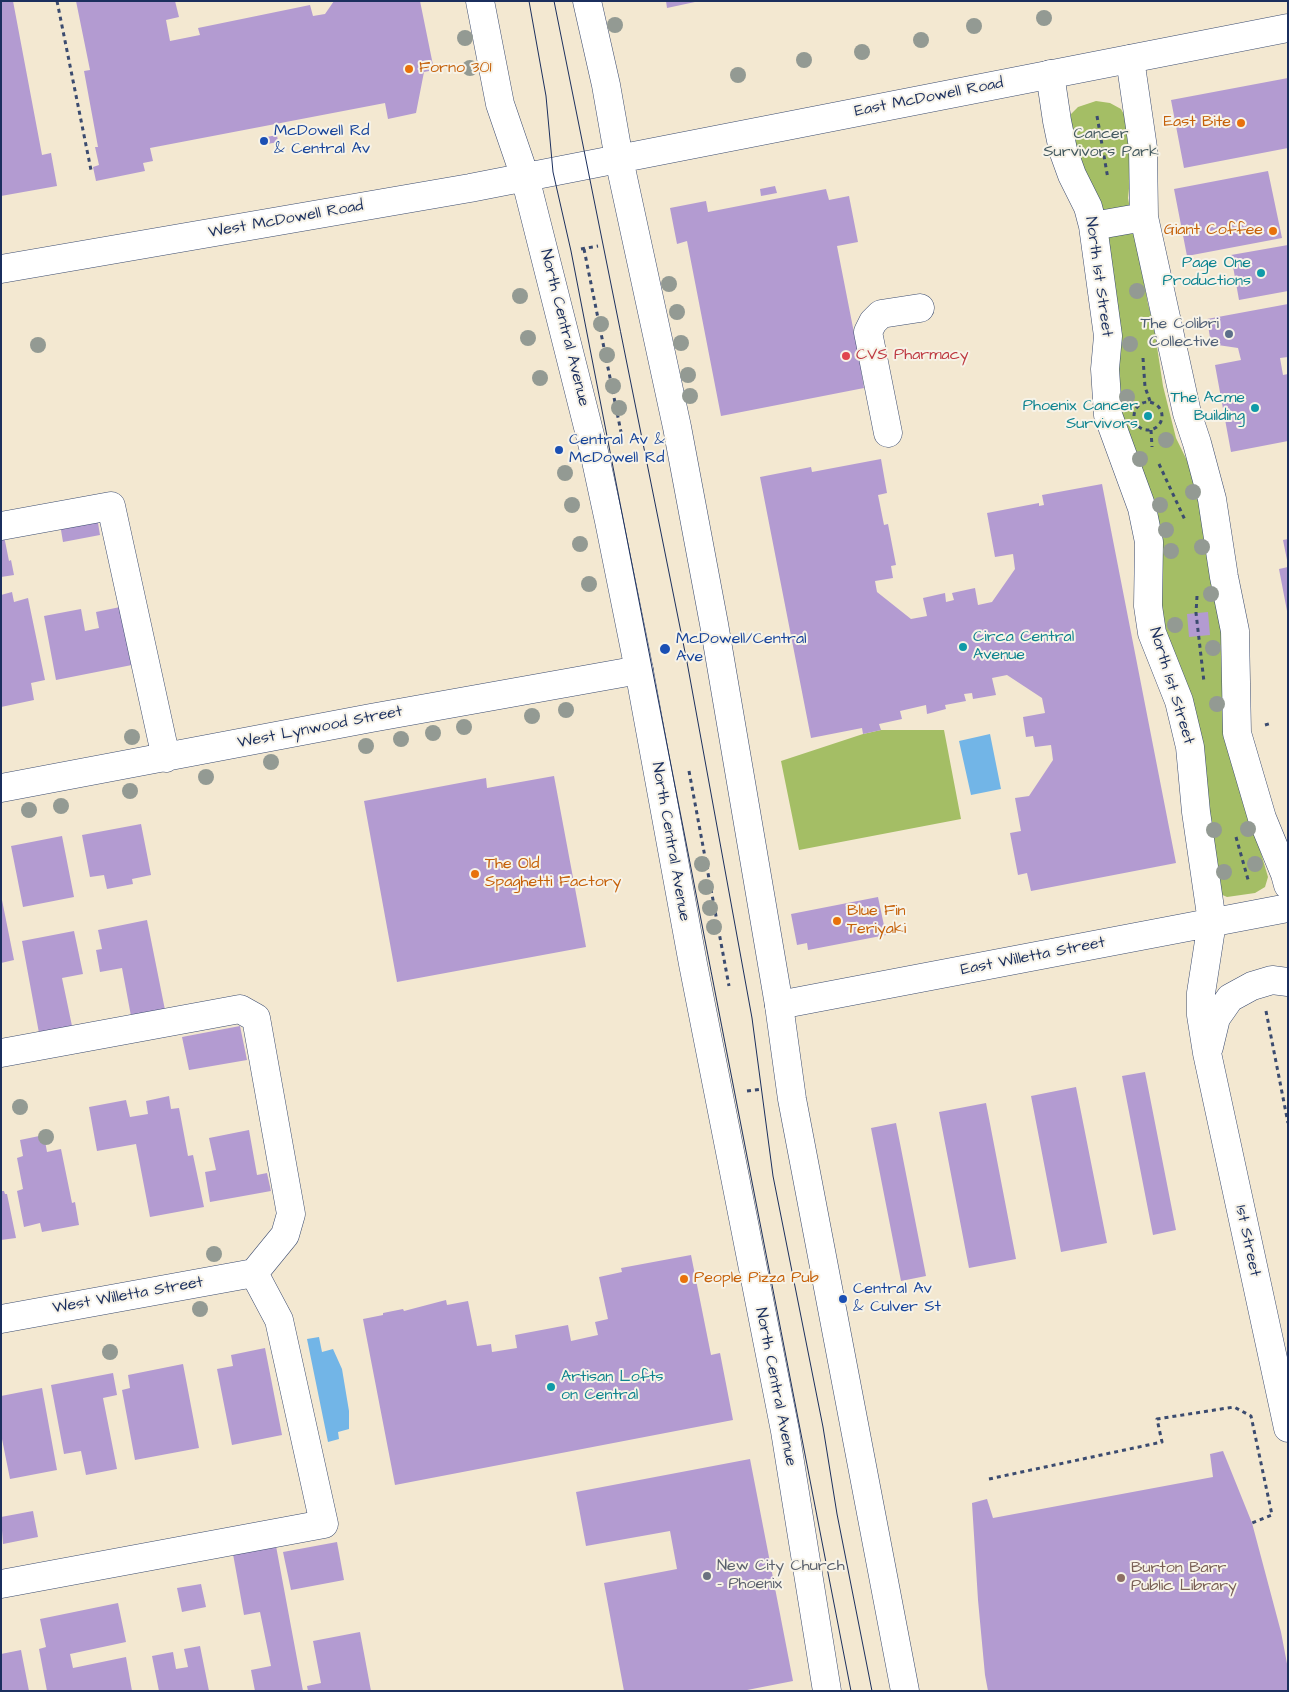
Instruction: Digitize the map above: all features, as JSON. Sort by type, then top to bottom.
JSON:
[{"type":"main road","name":"North Central Avenue","points":[[480,1],[500,104],[526,177],[593,447],[639,670],[694,971],[785,1431],[827,1691]]},
{"type":"main road","points":[[586,1],[606,85],[619,158],[677,427],[714,624],[779,1006],[792,1099],[905,1691]]},
{"type":"main road","name":"East McDowell Road","points":[[570,169],[1288,28]]},
{"type":"main road","points":[[1130,59],[1142,148],[1144,217],[1186,413],[1197,443],[1212,499],[1224,577],[1235,631],[1237,733],[1262,818],[1288,884]]},
{"type":"main road","name":"North 1st Street","points":[[1050,74],[1063,150],[1072,175],[1088,207],[1093,226],[1108,336],[1105,369],[1108,415],[1142,508],[1149,542],[1148,606],[1152,633],[1178,701],[1190,747],[1196,812],[1212,922]]},
{"type":"main road","name":"West McDowell Road","points":[[1,269],[461,190],[570,169]]},
{"type":"main road","points":[[1093,226],[1144,217]]},
{"type":"main road","points":[[888,433],[868,332],[873,322],[881,314],[920,308]]},
{"type":"main road","points":[[1,526],[111,506],[166,758]]},
{"type":"main road","name":"West Lynwood Street","points":[[1,788],[639,670]]},
{"type":"main road","name":"East Willetta Street","points":[[779,1006],[1288,908]]},
{"type":"main road","name":"1st Street","points":[[1212,922],[1201,993],[1201,1015],[1207,1053],[1288,1428]]},
{"type":"main road","name":"1st Street","points":[[1207,1053],[1216,1018],[1230,998],[1252,986],[1272,980],[1288,982]]},
{"type":"main road","points":[[1,1053],[240,1009],[256,1018],[291,1214],[286,1236],[254,1272],[278,1320],[324,1524],[1,1584]]},
{"type":"main road","name":"West Willetta Street","points":[[1,1319],[254,1272]]},
{"type":"path","points":[[58,1],[91,170]]},
{"type":"path","points":[[1097,116],[1107,176]]},
{"type":"path","points":[[598,246],[582,249],[622,434]]},
{"type":"path","points":[[1145,402],[1154,402],[1162,411],[1161,423],[1151,430],[1142,429],[1135,423],[1134,419],[1137,406],[1145,402]]},
{"type":"path","points":[[1151,430],[1152,448]]},
{"type":"path","points":[[1156,456],[1187,525]]},
{"type":"path","points":[[1197,595],[1196,613],[1206,690]]},
{"type":"path","points":[[1236,830],[1249,883]]},
{"type":"path","points":[[702,835],[730,989]]},
{"type":"path","points":[[1264,1004],[1288,1123]]},
{"type":"path","points":[[745,1082],[747,1092],[771,1087]]},
{"type":"path","points":[[989,1480],[1162,1442],[1157,1419],[1234,1407],[1251,1416],[1272,1515],[1252,1523]]},
{"type":"green space","name":"Cancer Survivors Park","points":[[1096,101],[1110,103],[1121,109],[1131,127],[1132,161],[1128,198],[1154,327],[1163,386],[1176,438],[1198,483],[1215,582],[1241,785],[1268,877],[1265,887],[1255,893],[1227,897],[1218,893],[1119,424],[1065,132],[1071,114],[1078,107]]},
{"type":"green space","points":[[881,730],[944,730],[961,819],[799,850],[781,761],[863,734]]},
{"type":"water","points":[[990,734],[1001,789],[971,795],[959,741]]},
{"type":"water","points":[[319,1337],[322,1352],[333,1349],[342,1369],[349,1411],[349,1429],[338,1432],[339,1439],[328,1442],[307,1339]]},
{"type":"building","points":[[1,1],[13,1],[42,155],[51,153],[57,186],[1,196]]},
{"type":"building","points":[[76,1],[175,1],[179,17],[166,20],[170,41],[200,35],[198,28],[310,5],[313,16],[325,14],[334,1],[420,1],[434,70],[424,72],[416,113],[388,119],[385,103],[150,148],[153,161],[143,163],[145,171],[96,181],[93,167],[99,165],[95,147],[98,147],[84,71],[90,70]]},
{"type":"building","points":[[666,1],[695,1],[695,2],[667,8]]},
{"type":"building","points":[[1288,78],[1288,148],[1184,168],[1171,100]]},
{"type":"building","points":[[277,135],[278,142],[262,145],[261,138]]},
{"type":"building","points":[[1268,171],[1282,238],[1187,256],[1174,189]]},
{"type":"building","points":[[775,186],[777,193],[761,196],[760,189]]},
{"type":"building","name":"CVS Pharmacy","points":[[826,189],[829,200],[849,196],[858,242],[837,246],[855,338],[881,333],[888,364],[861,370],[864,388],[721,416],[687,241],[677,244],[670,208],[706,201],[708,212]]},
{"type":"building","name":"Page One Productions","points":[[1288,245],[1288,291],[1239,300],[1231,255]]},
{"type":"building","name":"The Acme Building","points":[[1288,304],[1288,357],[1280,358],[1283,375],[1288,374],[1288,441],[1231,452],[1215,365],[1241,360],[1238,348],[1211,344],[1207,319]]},
{"type":"building","name":"Circa Central Avenue","points":[[881,459],[887,493],[878,495],[884,525],[888,524],[896,565],[891,566],[893,578],[875,581],[877,592],[911,619],[927,616],[923,598],[945,593],[946,602],[954,600],[952,593],[975,588],[978,605],[992,602],[1015,569],[1013,554],[995,557],[987,513],[1039,503],[1039,506],[1044,505],[1042,495],[1102,484],[1176,863],[1031,891],[1027,873],[1018,875],[1010,833],[1021,831],[1015,798],[1029,796],[1053,760],[1051,745],[1035,747],[1033,736],[1026,737],[1023,717],[1045,713],[1042,698],[1007,675],[992,678],[996,695],[973,699],[972,693],[964,694],[966,701],[945,705],[946,709],[927,714],[926,705],[900,711],[902,719],[879,724],[881,730],[863,734],[862,728],[811,738],[760,477],[811,467],[812,472]]},
{"type":"building","points":[[97,517],[100,535],[63,542],[60,524]]},
{"type":"building","points":[[4,536],[14,575],[1,577],[1,537]]},
{"type":"building","points":[[1288,539],[1288,559],[1287,560],[1283,540]]},
{"type":"building","points":[[1288,567],[1288,611],[1287,611],[1279,569]]},
{"type":"building","points":[[12,592],[14,602],[28,598],[45,680],[31,683],[34,700],[1,707],[1,595]]},
{"type":"building","points":[[125,606],[137,664],[56,680],[44,616],[81,609],[85,631],[99,628],[96,612]]},
{"type":"building","points":[[1208,612],[1210,635],[1189,637],[1187,614]]},
{"type":"building","name":"The Old Spaghetti Factory","points":[[554,776],[586,947],[397,982],[364,801],[486,778],[487,788]]},
{"type":"building","points":[[141,824],[151,875],[132,879],[133,884],[107,889],[104,875],[90,877],[82,835]]},
{"type":"building","points":[[62,836],[74,897],[23,907],[11,846]]},
{"type":"building","name":"Blue Fin Teriyaki","points":[[878,897],[886,935],[808,950],[807,943],[797,945],[791,914]]},
{"type":"building","points":[[1,901],[14,960],[1,963]]},
{"type":"building","points":[[147,920],[165,1010],[131,1016],[122,968],[100,972],[96,950],[102,949],[98,930]]},
{"type":"building","points":[[74,931],[83,974],[62,978],[72,1026],[39,1033],[22,941]]},
{"type":"building","points":[[240,1026],[247,1060],[189,1070],[182,1037]]},
{"type":"building","points":[[1145,1072],[1176,1230],[1153,1235],[1122,1076]]},
{"type":"building","points":[[1076,1087],[1107,1243],[1061,1252],[1031,1096]]},
{"type":"building","points":[[169,1096],[171,1109],[179,1108],[188,1156],[193,1155],[204,1207],[150,1217],[136,1144],[97,1151],[89,1107],[126,1100],[130,1117],[148,1114],[146,1101]]},
{"type":"building","points":[[986,1103],[1016,1259],[969,1268],[939,1112]]},
{"type":"building","points":[[896,1123],[926,1276],[901,1281],[871,1128]]},
{"type":"building","points":[[249,1130],[257,1175],[267,1173],[271,1191],[210,1202],[205,1172],[216,1170],[209,1138]]},
{"type":"building","points":[[44,1135],[47,1152],[61,1149],[72,1203],[75,1202],[79,1225],[42,1232],[40,1223],[24,1227],[17,1191],[23,1189],[17,1158],[23,1156],[20,1140]]},
{"type":"building","points":[[1,1191],[7,1194],[16,1238],[1,1240]]},
{"type":"building","name":"Artisan Lofts on Central","points":[[691,1255],[711,1355],[720,1353],[733,1420],[395,1485],[363,1319],[446,1300],[447,1305],[468,1301],[477,1346],[491,1344],[492,1352],[517,1348],[515,1335],[568,1325],[571,1341],[598,1335],[595,1322],[608,1319],[599,1277],[622,1272],[621,1268]]},
{"type":"building","points":[[265,1348],[282,1435],[232,1445],[217,1369],[233,1366],[231,1355]]},
{"type":"building","points":[[183,1364],[199,1448],[135,1460],[122,1390],[130,1388],[128,1375]]},
{"type":"building","points":[[113,1373],[117,1395],[103,1398],[117,1469],[86,1475],[81,1451],[64,1454],[51,1385]]},
{"type":"building","points":[[42,1388],[57,1470],[10,1479],[1,1434],[1,1396]]},
{"type":"building","name":"Burton Barr Public Library","points":[[1223,1451],[1252,1523],[1281,1632],[1288,1669],[1288,1691],[988,1691],[978,1600],[972,1503],[987,1499],[993,1518],[1213,1477],[1210,1454]]},
{"type":"building","name":"New City Church - Phoenix","points":[[750,1459],[793,1681],[742,1691],[624,1691],[604,1583],[677,1569],[670,1531],[586,1546],[576,1492]]},
{"type":"building","points":[[33,1511],[38,1537],[3,1544],[1,1517]]},
{"type":"building","points":[[337,1542],[344,1580],[291,1590],[283,1552]]},
{"type":"building","points":[[276,1546],[303,1691],[255,1691],[251,1670],[271,1666],[260,1612],[244,1615],[233,1554]]},
{"type":"building","points":[[201,1584],[206,1607],[182,1612],[177,1588]]},
{"type":"building","points":[[118,1603],[126,1642],[70,1654],[73,1668],[126,1657],[132,1691],[47,1691],[39,1649],[46,1647],[40,1619]]},
{"type":"building","points":[[360,1632],[371,1691],[308,1691],[307,1686],[321,1683],[313,1641]]},
{"type":"building","points":[[200,1646],[209,1691],[159,1691],[152,1656],[173,1652],[176,1669],[188,1667],[184,1649]]},
{"type":"building","points":[[21,1650],[29,1691],[1,1691],[1,1654]]},
{"type":"tram line","points":[[529,1],[546,96],[553,172],[571,251],[851,1691]]},
{"type":"tram line","points":[[554,1],[687,662],[752,1018],[773,1176],[823,1427],[837,1514],[872,1691]]},
{"type":"place","name":"Forno 301","points":[[409,69]]},
{"type":"place","name":"East Bite","points":[[1241,123]]},
{"type":"place","name":"McDowell Rd & Central Av","points":[[264,141]]},
{"type":"place","name":"Giant Coffee","points":[[1273,231]]},
{"type":"place","name":"Page One Productions","points":[[1261,273]]},
{"type":"place","name":"The Colibri Collective","points":[[1229,334]]},
{"type":"place","name":"CVS Pharmacy","points":[[846,356]]},
{"type":"place","name":"The Acme Building","points":[[1255,408]]},
{"type":"place","name":"Phoenix Cancer Survivors","points":[[1148,416]]},
{"type":"place","name":"Central Av & McDowell Rd","points":[[559,450]]},
{"type":"place","name":"Circa Central Avenue","points":[[963,647]]},
{"type":"place","name":"McDowell/Central Ave","points":[[665,649]]},
{"type":"place","name":"The Old Spaghetti Factory","points":[[475,874]]},
{"type":"place","name":"Blue Fin Teriyaki","points":[[837,921]]},
{"type":"place","name":"People Pizza Pub","points":[[684,1279]]},
{"type":"place","name":"Central Av & Culver St","points":[[843,1299]]},
{"type":"place","name":"Artisan Lofts on Central","points":[[551,1387]]},
{"type":"place","name":"New City Church - Phoenix","points":[[707,1576]]},
{"type":"place","name":"Burton Barr Public Library","points":[[1121,1578]]}]
